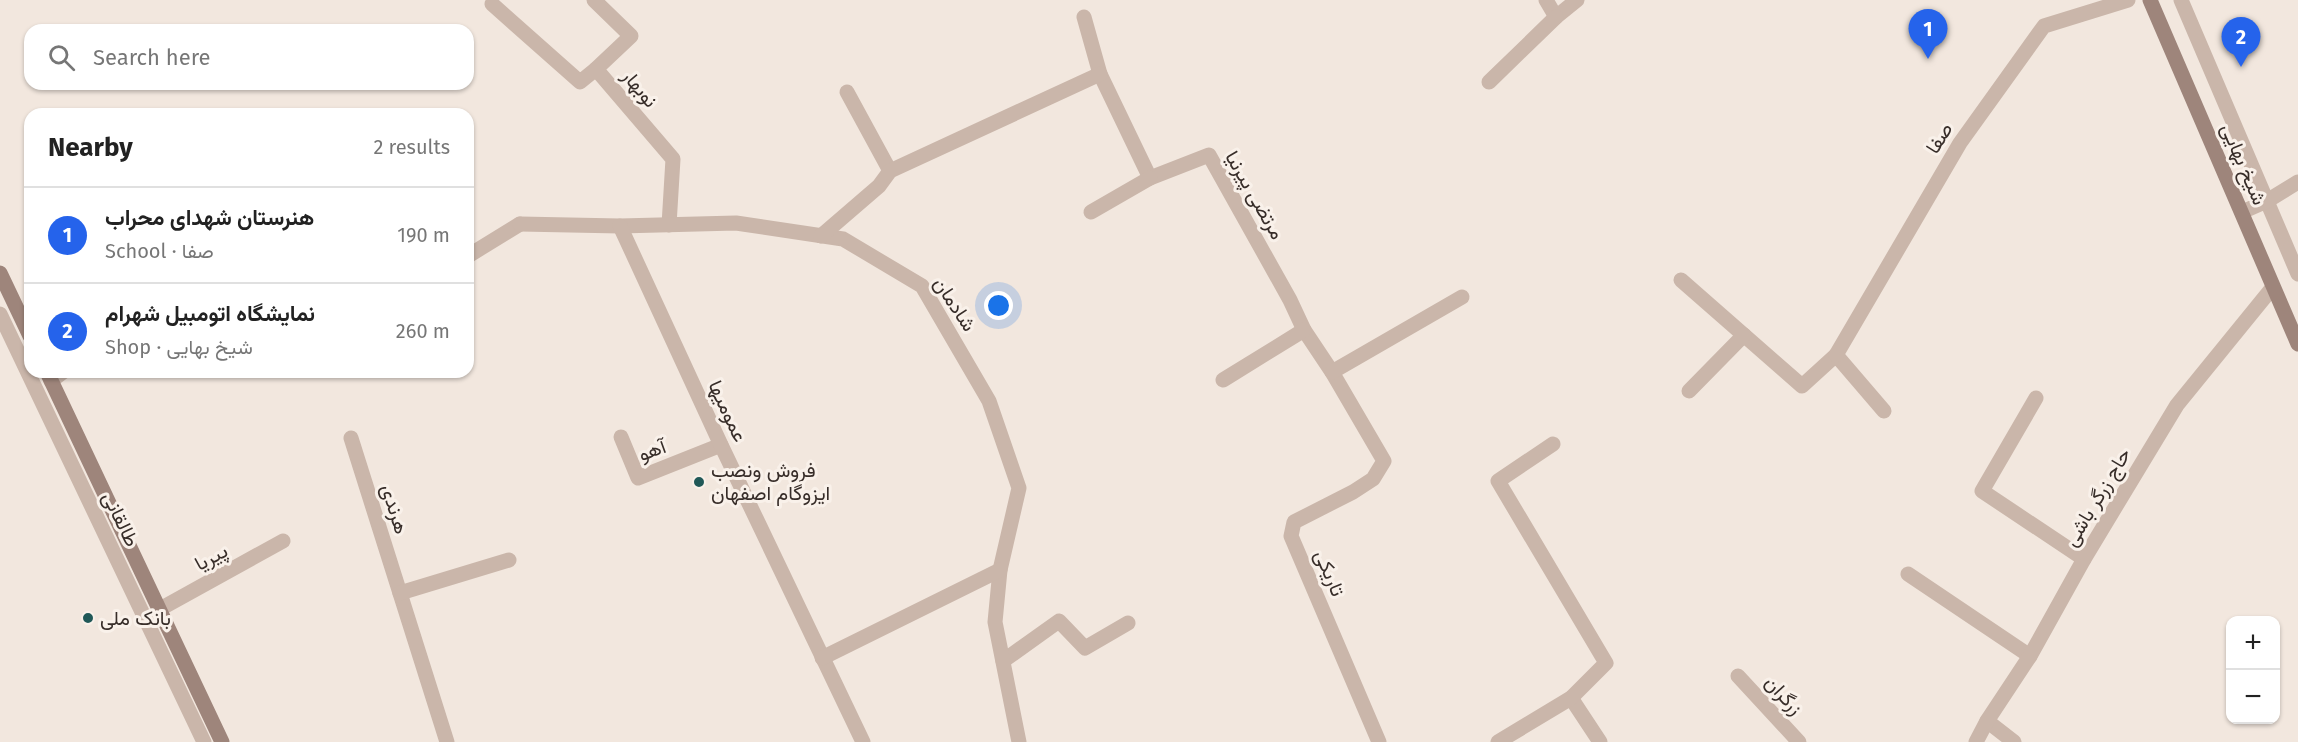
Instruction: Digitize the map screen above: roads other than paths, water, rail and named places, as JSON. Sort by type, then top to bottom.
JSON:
[{"type":"main road","name":"شیخ بهایی","points":[[2150,0],[2298,344]]},
{"type":"main road","points":[[0,273],[24,323]]},
{"type":"main road","name":"طالقانی","points":[[55,378],[222,742]]},
{"type":"street","name":"نوبهار","points":[[594,0],[631,36],[596,69],[673,159],[669,225]]},
{"type":"street","points":[[1546,0],[1556,17]]},
{"type":"street","points":[[1489,81],[1577,0]]},
{"type":"street","name":"صفا","points":[[1743,335],[1802,386],[1836,355],[1960,142],[2044,26],[2128,0]]},
{"type":"street","name":"شیخ بهایی","points":[[2181,0],[2298,274]]},
{"type":"street","points":[[492,4],[580,82],[596,69]]},
{"type":"street","points":[[1084,17],[1100,74],[1150,178],[1091,212]]},
{"type":"street","points":[[821,236],[879,186],[891,171],[1100,74]]},
{"type":"street","points":[[847,92],[891,171]]},
{"type":"street","name":"مرتضی پیرنیا","points":[[1150,178],[1209,155],[1290,300],[1304,330],[1332,372],[1384,461]]},
{"type":"street","points":[[2242,212],[2267,201],[2298,182]]},
{"type":"street","name":"شادمان","points":[[474,252],[520,224],[620,226],[736,223],[843,239],[922,286],[989,400],[1019,488],[1000,570],[995,622],[1019,742]]},
{"type":"street","name":"عمومیها","points":[[620,226],[721,445],[863,742]]},
{"type":"street","points":[[1681,280],[1743,335],[1689,391]]},
{"type":"street","name":"حاج زرگر باشی","points":[[1976,742],[1987,721],[2030,656],[2084,559],[2177,405],[2273,287]]},
{"type":"street","points":[[1332,372],[1462,297]]},
{"type":"street","name":"طالقانی","points":[[0,315],[24,365]]},
{"type":"street","points":[[1224,380],[1304,330]]},
{"type":"street","points":[[1836,355],[1884,411]]},
{"type":"street","name":"طالقانی","points":[[30,378],[204,742]]},
{"type":"street","points":[[2036,398],[1983,491],[2084,559]]},
{"type":"street","name":"آهو","points":[[621,437],[638,478],[721,445]]},
{"type":"street","name":"هرندی","points":[[351,438],[447,742]]},
{"type":"street","points":[[1498,742],[1571,698],[1606,663],[1498,481],[1553,444]]},
{"type":"street","name":"تاریکی","points":[[1379,742],[1291,536],[1293,522],[1353,492],[1373,479],[1384,461]]},
{"type":"street","name":"پیریا","points":[[160,609],[283,541]]},
{"type":"street","points":[[400,593],[509,560]]},
{"type":"street","points":[[822,658],[1000,570]]},
{"type":"street","points":[[1908,574],[2030,656]]},
{"type":"street","points":[[1003,660],[1059,621],[1085,648],[1128,623]]},
{"type":"street","name":"زرگران","points":[[1738,676],[1799,742]]},
{"type":"street","points":[[1571,698],[1600,742]]},
{"type":"street","points":[[1987,721],[2014,742]]},
{"type":"place","name":"هنرستان شهدای محراب","points":[[1928,59]]},
{"type":"place","name":"نمایشگاه اتومبیل شهرام","points":[[2241,67]]},
{"type":"place","name":"فروش ونصب ایزوگام اصفهان","points":[[699,482]]},
{"type":"place","name":"بانک ملی","points":[[88,618]]}]
